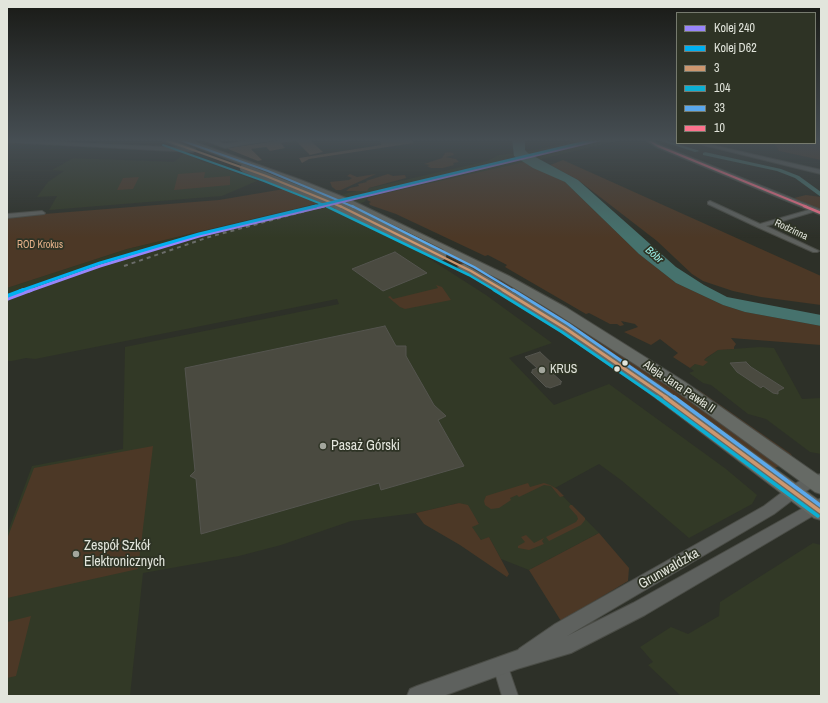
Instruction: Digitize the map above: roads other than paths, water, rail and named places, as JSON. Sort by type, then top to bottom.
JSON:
[{"type":"main road","name":"Aleja Jana Pawła II","points":[[256,173],[338,205],[528,291],[680,386],[818,483]]},
{"type":"main road","name":"Aleja Jana Pawła II","points":[[272,173],[348,202],[446,253],[571,333],[652,388],[819,508]]},
{"type":"street","points":[[724,173],[821,213]]},
{"type":"street","name":"Rodzinna","points":[[710,203],[815,252]]},
{"type":"street","name":"Rodzinna","points":[[759,226],[814,210]]},
{"type":"street","points":[[7,216],[42,213]]},
{"type":"street","name":"Grunwaldzka","points":[[509,663],[561,630],[769,510],[794,491],[818,483]]},
{"type":"street","name":"Grunwaldzka","points":[[417,696],[509,663],[578,641],[639,609],[784,526],[819,508]]},
{"type":"street","points":[[509,663],[506,680],[510,696]]},
{"type":"water","name":"Bóbr","points":[[544,173],[565,173],[578,180],[676,267],[704,285],[727,297],[821,315],[821,326],[745,312],[723,305],[676,283],[639,254],[565,182]]},
{"type":"waterway","points":[[786,173],[797,177],[821,195]]},
{"type":"railway","points":[[320,207],[343,201]]},
{"type":"railway","points":[[124,266],[209,237],[324,206]]},
{"type":"rail line","name":"D62","points":[[7,296],[100,263],[199,234],[455,173]]},
{"type":"rail line","name":"240","points":[[7,299],[100,266],[199,236],[463,173]]},
{"type":"place","name":"KRUS","points":[[542,370]]},
{"type":"place","name":"Pasaż Górski","points":[[323,446]]},
{"type":"place","name":"Zespół Szkół Elektronicznych","points":[[76,554]]},
{"type":"park label","name":"ROD Krokus","points":[[40,245]]}]
